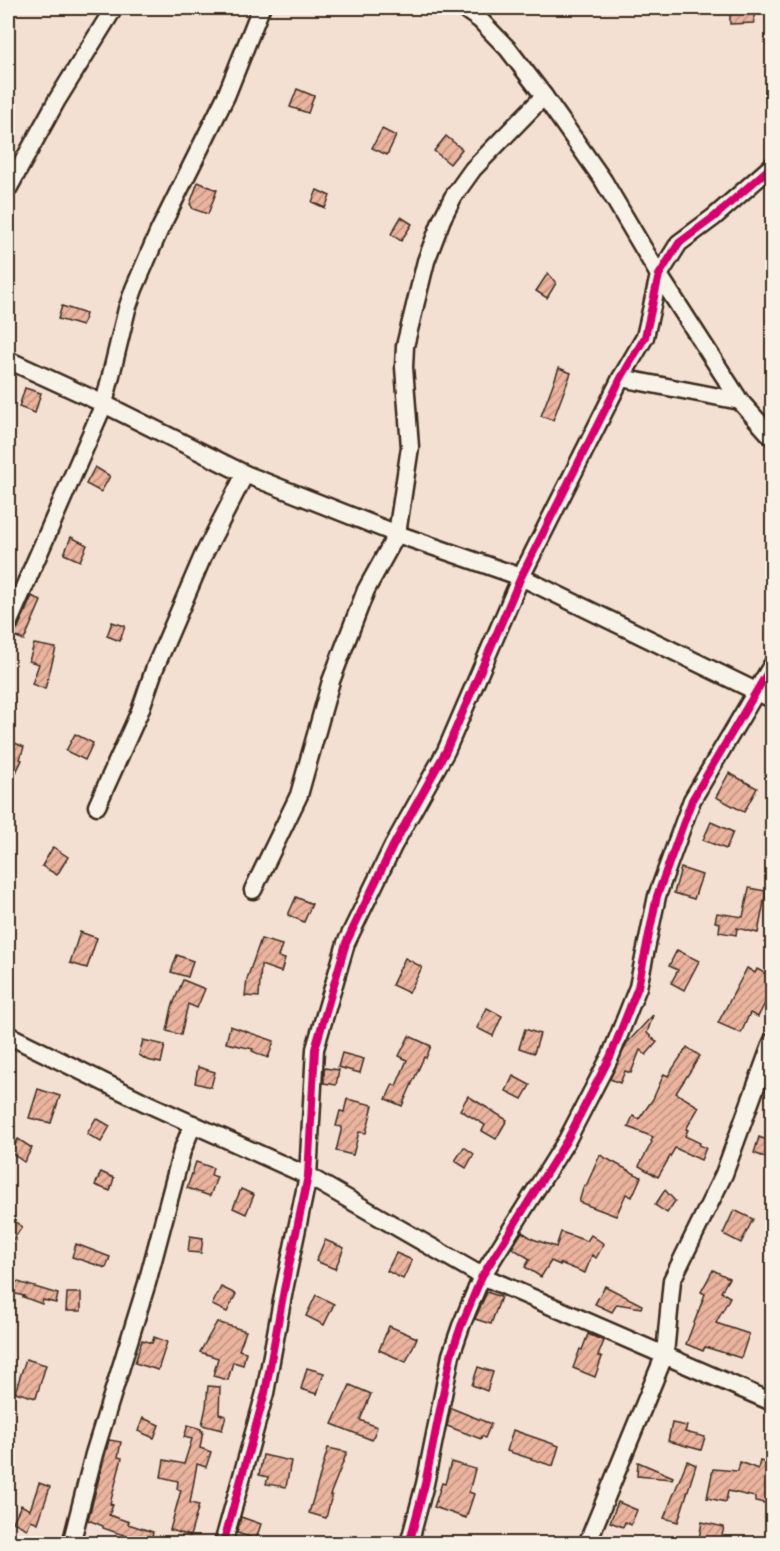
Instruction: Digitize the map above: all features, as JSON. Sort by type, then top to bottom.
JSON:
[{"type":"street","points":[[8,189],[57,100],[114,8]]},
{"type":"street","points":[[8,624],[104,404],[134,289],[159,231],[226,96],[261,8]]},
{"type":"street","points":[[463,8],[480,21],[508,49],[544,96],[603,180],[659,275],[740,401],[772,437]]},
{"type":"street","points":[[253,890],[299,795],[331,681],[366,590],[397,534],[410,447],[404,367],[405,346],[426,261],[442,219],[473,169],[544,96]]},
{"type":"street","points":[[223,1544],[265,1393],[308,1176],[315,1049],[346,943],[393,846],[446,751],[521,577],[621,378],[645,337],[659,275],[679,243],[714,217],[772,166]]},
{"type":"street","points":[[8,360],[104,404],[245,474],[397,534],[521,577],[772,699]]},
{"type":"street","points":[[621,378],[740,401]]},
{"type":"street","points":[[97,806],[140,711],[154,670],[203,556],[245,474]]},
{"type":"street","points":[[409,1544],[425,1484],[451,1355],[482,1276],[567,1140],[611,1055],[638,987],[657,896],[692,800],[772,665]]},
{"type":"street","points":[[8,1035],[193,1124],[308,1176],[482,1276],[772,1402]]},
{"type":"street","points":[[587,1544],[665,1354],[672,1280],[724,1174],[772,1042]]},
{"type":"street","points":[[71,1544],[94,1454],[150,1273],[182,1151],[193,1124]]},
{"type":"building","points":[[730,8],[754,8],[754,23],[730,24]]},
{"type":"building","points":[[297,89],[314,96],[308,113],[290,107]]},
{"type":"building","points":[[382,129],[396,136],[387,155],[372,148]]},
{"type":"building","points":[[446,136],[462,149],[450,164],[434,151]]},
{"type":"building","points":[[198,182],[217,190],[208,214],[193,209],[190,204]]},
{"type":"building","points":[[317,190],[330,196],[325,208],[312,202]]},
{"type":"building","points":[[401,217],[412,224],[401,241],[391,234]]},
{"type":"building","points":[[548,273],[556,283],[547,298],[536,291]]},
{"type":"building","points":[[62,306],[86,314],[82,326],[58,319]]},
{"type":"building","points":[[559,368],[571,373],[553,420],[541,416]]},
{"type":"building","points":[[25,388],[41,393],[35,413],[19,407]]},
{"type":"building","points":[[95,467],[110,476],[101,492],[86,484]]},
{"type":"building","points":[[71,537],[87,545],[80,561],[64,554]]},
{"type":"building","points":[[32,596],[41,601],[24,640],[9,634],[18,628]]},
{"type":"building","points":[[112,622],[125,626],[120,641],[107,636]]},
{"type":"building","points":[[34,644],[56,648],[45,689],[32,684],[39,664],[29,661]]},
{"type":"building","points":[[75,734],[93,743],[85,760],[66,751]]},
{"type":"building","points":[[8,740],[24,747],[20,759],[22,760],[8,789]]},
{"type":"building","points":[[729,773],[757,788],[744,812],[716,797]]},
{"type":"building","points":[[711,822],[733,832],[726,849],[703,840]]},
{"type":"building","points":[[53,847],[68,857],[57,875],[42,866]]},
{"type":"building","points":[[681,868],[702,875],[694,899],[674,893]]},
{"type":"building","points":[[749,888],[766,891],[758,933],[737,928],[736,935],[719,932],[720,923],[715,922],[717,913],[743,917]]},
{"type":"building","points":[[296,897],[312,904],[304,922],[288,915]]},
{"type":"building","points":[[80,932],[97,938],[87,968],[70,963]]},
{"type":"building","points":[[261,939],[282,945],[278,957],[285,959],[281,972],[261,965],[259,997],[245,996],[247,979]]},
{"type":"building","points":[[677,950],[699,961],[684,990],[671,983],[678,970],[669,966]]},
{"type":"building","points":[[177,955],[193,961],[188,977],[171,972]]},
{"type":"building","points":[[405,958],[422,967],[409,993],[392,985]]},
{"type":"building","points":[[747,968],[755,973],[757,969],[772,977],[772,989],[758,1017],[750,1013],[741,1033],[718,1023]]},
{"type":"building","points":[[183,980],[205,989],[197,1008],[188,1004],[181,1035],[167,1031],[172,1007]]},
{"type":"building","points":[[487,1008],[502,1016],[493,1036],[477,1028]]},
{"type":"building","points":[[653,1015],[647,1033],[657,1042],[646,1055],[640,1050],[631,1073],[625,1071],[620,1083],[610,1079],[627,1043]]},
{"type":"building","points":[[230,1026],[274,1041],[268,1058],[252,1051],[253,1049],[226,1043]]},
{"type":"building","points":[[525,1029],[540,1034],[534,1053],[519,1048]]},
{"type":"building","points":[[409,1036],[431,1046],[402,1106],[386,1099],[393,1084],[396,1086],[407,1060],[399,1056]]},
{"type":"building","points":[[143,1040],[165,1045],[161,1063],[147,1060],[139,1055]]},
{"type":"building","points":[[687,1047],[700,1056],[676,1093],[699,1107],[686,1129],[688,1130],[685,1136],[706,1148],[701,1160],[675,1148],[658,1177],[639,1166],[653,1137],[628,1127],[633,1116],[639,1119],[653,1099],[664,1074],[668,1076]]},
{"type":"building","points":[[342,1053],[364,1059],[360,1073],[338,1067]]},
{"type":"building","points":[[198,1067],[215,1072],[211,1087],[195,1083]]},
{"type":"building","points":[[324,1068],[339,1070],[336,1085],[324,1083]]},
{"type":"building","points":[[513,1076],[530,1085],[522,1099],[506,1091]]},
{"type":"building","points":[[38,1089],[60,1096],[51,1123],[29,1118]]},
{"type":"building","points":[[468,1096],[507,1120],[496,1139],[482,1131],[485,1125],[460,1110]]},
{"type":"building","points":[[347,1099],[373,1105],[366,1133],[359,1132],[353,1155],[336,1151],[342,1127],[336,1126],[340,1111],[344,1112]]},
{"type":"building","points":[[96,1118],[110,1126],[101,1142],[87,1134]]},
{"type":"building","points":[[759,1137],[772,1142],[772,1160],[754,1153]]},
{"type":"building","points":[[18,1139],[32,1148],[24,1162],[10,1152]]},
{"type":"building","points":[[464,1147],[474,1154],[466,1168],[455,1161]]},
{"type":"building","points":[[600,1155],[641,1177],[632,1197],[626,1194],[616,1216],[579,1202],[584,1185],[586,1186]]},
{"type":"building","points":[[196,1162],[213,1168],[211,1175],[217,1177],[210,1196],[187,1188]]},
{"type":"building","points":[[101,1172],[114,1178],[110,1191],[95,1185]]},
{"type":"building","points":[[241,1189],[254,1195],[246,1214],[233,1208]]},
{"type":"building","points":[[665,1190],[675,1201],[667,1213],[655,1205]]},
{"type":"building","points":[[734,1210],[753,1219],[741,1243],[723,1234]]},
{"type":"building","points":[[8,1216],[22,1227],[8,1247]]},
{"type":"building","points":[[522,1232],[533,1239],[556,1247],[561,1232],[587,1241],[591,1235],[604,1244],[596,1258],[592,1255],[585,1273],[551,1261],[541,1277],[525,1267],[530,1259],[512,1248]]},
{"type":"building","points":[[190,1236],[203,1238],[201,1253],[188,1252]]},
{"type":"building","points":[[325,1240],[344,1248],[335,1269],[316,1261]]},
{"type":"building","points":[[76,1244],[110,1257],[106,1268],[72,1257]]},
{"type":"building","points":[[396,1253],[412,1260],[403,1279],[387,1271]]},
{"type":"building","points":[[713,1270],[729,1278],[721,1292],[730,1297],[716,1323],[749,1334],[741,1358],[705,1347],[703,1351],[686,1344],[705,1294],[701,1292]]},
{"type":"building","points":[[8,1279],[58,1294],[56,1303],[43,1300],[42,1304],[8,1292]]},
{"type":"building","points":[[605,1286],[642,1305],[641,1308],[617,1304],[612,1312],[595,1304]]},
{"type":"building","points":[[221,1287],[236,1294],[227,1312],[212,1305]]},
{"type":"building","points":[[487,1292],[501,1297],[491,1324],[475,1319]]},
{"type":"building","points":[[67,1293],[81,1293],[81,1311],[66,1311]]},
{"type":"building","points":[[316,1295],[334,1304],[324,1325],[306,1316]]},
{"type":"building","points":[[217,1322],[246,1331],[239,1350],[246,1352],[243,1365],[233,1362],[228,1380],[213,1376],[218,1358],[200,1352]]},
{"type":"building","points":[[389,1326],[417,1338],[406,1362],[379,1350]]},
{"type":"building","points":[[588,1334],[604,1341],[598,1356],[602,1357],[595,1377],[573,1368]]},
{"type":"building","points":[[154,1337],[167,1342],[158,1370],[135,1363],[142,1340],[152,1343]]},
{"type":"building","points":[[26,1359],[46,1365],[36,1398],[15,1392]]},
{"type":"building","points":[[478,1367],[493,1372],[487,1391],[472,1385]]},
{"type":"building","points":[[307,1368],[324,1373],[317,1394],[301,1389]]},
{"type":"building","points":[[350,1385],[371,1394],[360,1420],[377,1427],[372,1440],[332,1424]]},
{"type":"building","points":[[208,1386],[220,1387],[219,1414],[226,1416],[222,1430],[202,1425]]},
{"type":"building","points":[[451,1408],[491,1424],[485,1438],[482,1436],[481,1439],[447,1426]]},
{"type":"building","points":[[143,1418],[159,1425],[154,1438],[138,1431]]},
{"type":"building","points":[[672,1423],[687,1426],[685,1432],[705,1437],[701,1450],[668,1441]]},
{"type":"building","points":[[188,1425],[203,1431],[200,1448],[211,1452],[206,1467],[197,1464],[190,1503],[199,1505],[190,1536],[170,1530],[181,1490],[177,1489],[178,1481],[161,1477],[164,1460],[184,1464],[192,1439],[184,1437]]},
{"type":"building","points":[[513,1430],[559,1446],[553,1466],[507,1451]]},
{"type":"building","points":[[109,1440],[121,1442],[118,1457],[122,1458],[109,1515],[153,1532],[150,1544],[137,1544],[138,1540],[103,1528],[88,1520]]},
{"type":"building","points":[[328,1448],[347,1452],[330,1495],[332,1495],[326,1518],[309,1513]]},
{"type":"building","points":[[263,1455],[291,1461],[286,1487],[266,1484],[268,1477],[259,1475]]},
{"type":"building","points":[[687,1461],[696,1465],[678,1522],[664,1518]]},
{"type":"building","points":[[760,1461],[772,1464],[769,1504],[755,1501],[755,1497],[728,1491],[726,1502],[707,1498],[713,1469],[738,1471],[740,1462],[758,1469]]},
{"type":"building","points":[[451,1462],[475,1469],[469,1492],[474,1494],[466,1518],[434,1507],[442,1483],[445,1484]]},
{"type":"building","points":[[638,1462],[673,1477],[672,1479],[637,1476]]},
{"type":"building","points":[[39,1483],[50,1487],[38,1523],[31,1520],[27,1529],[13,1522],[21,1505],[30,1510]]},
{"type":"building","points":[[618,1502],[637,1510],[631,1525],[625,1522],[623,1527],[610,1522]]},
{"type":"building","points":[[241,1517],[261,1524],[256,1539],[237,1533]]},
{"type":"building","points":[[702,1522],[724,1527],[720,1544],[698,1544]]},
{"type":"cycle path","points":[[223,1544],[265,1393],[308,1176],[315,1049],[346,943],[393,846],[446,751],[521,577],[621,378],[645,337],[659,275],[679,243],[714,217],[772,166]]},
{"type":"cycle path","points":[[409,1544],[425,1484],[451,1355],[461,1326],[482,1276],[567,1140],[611,1055],[638,987],[657,896],[692,800],[772,665]]}]
